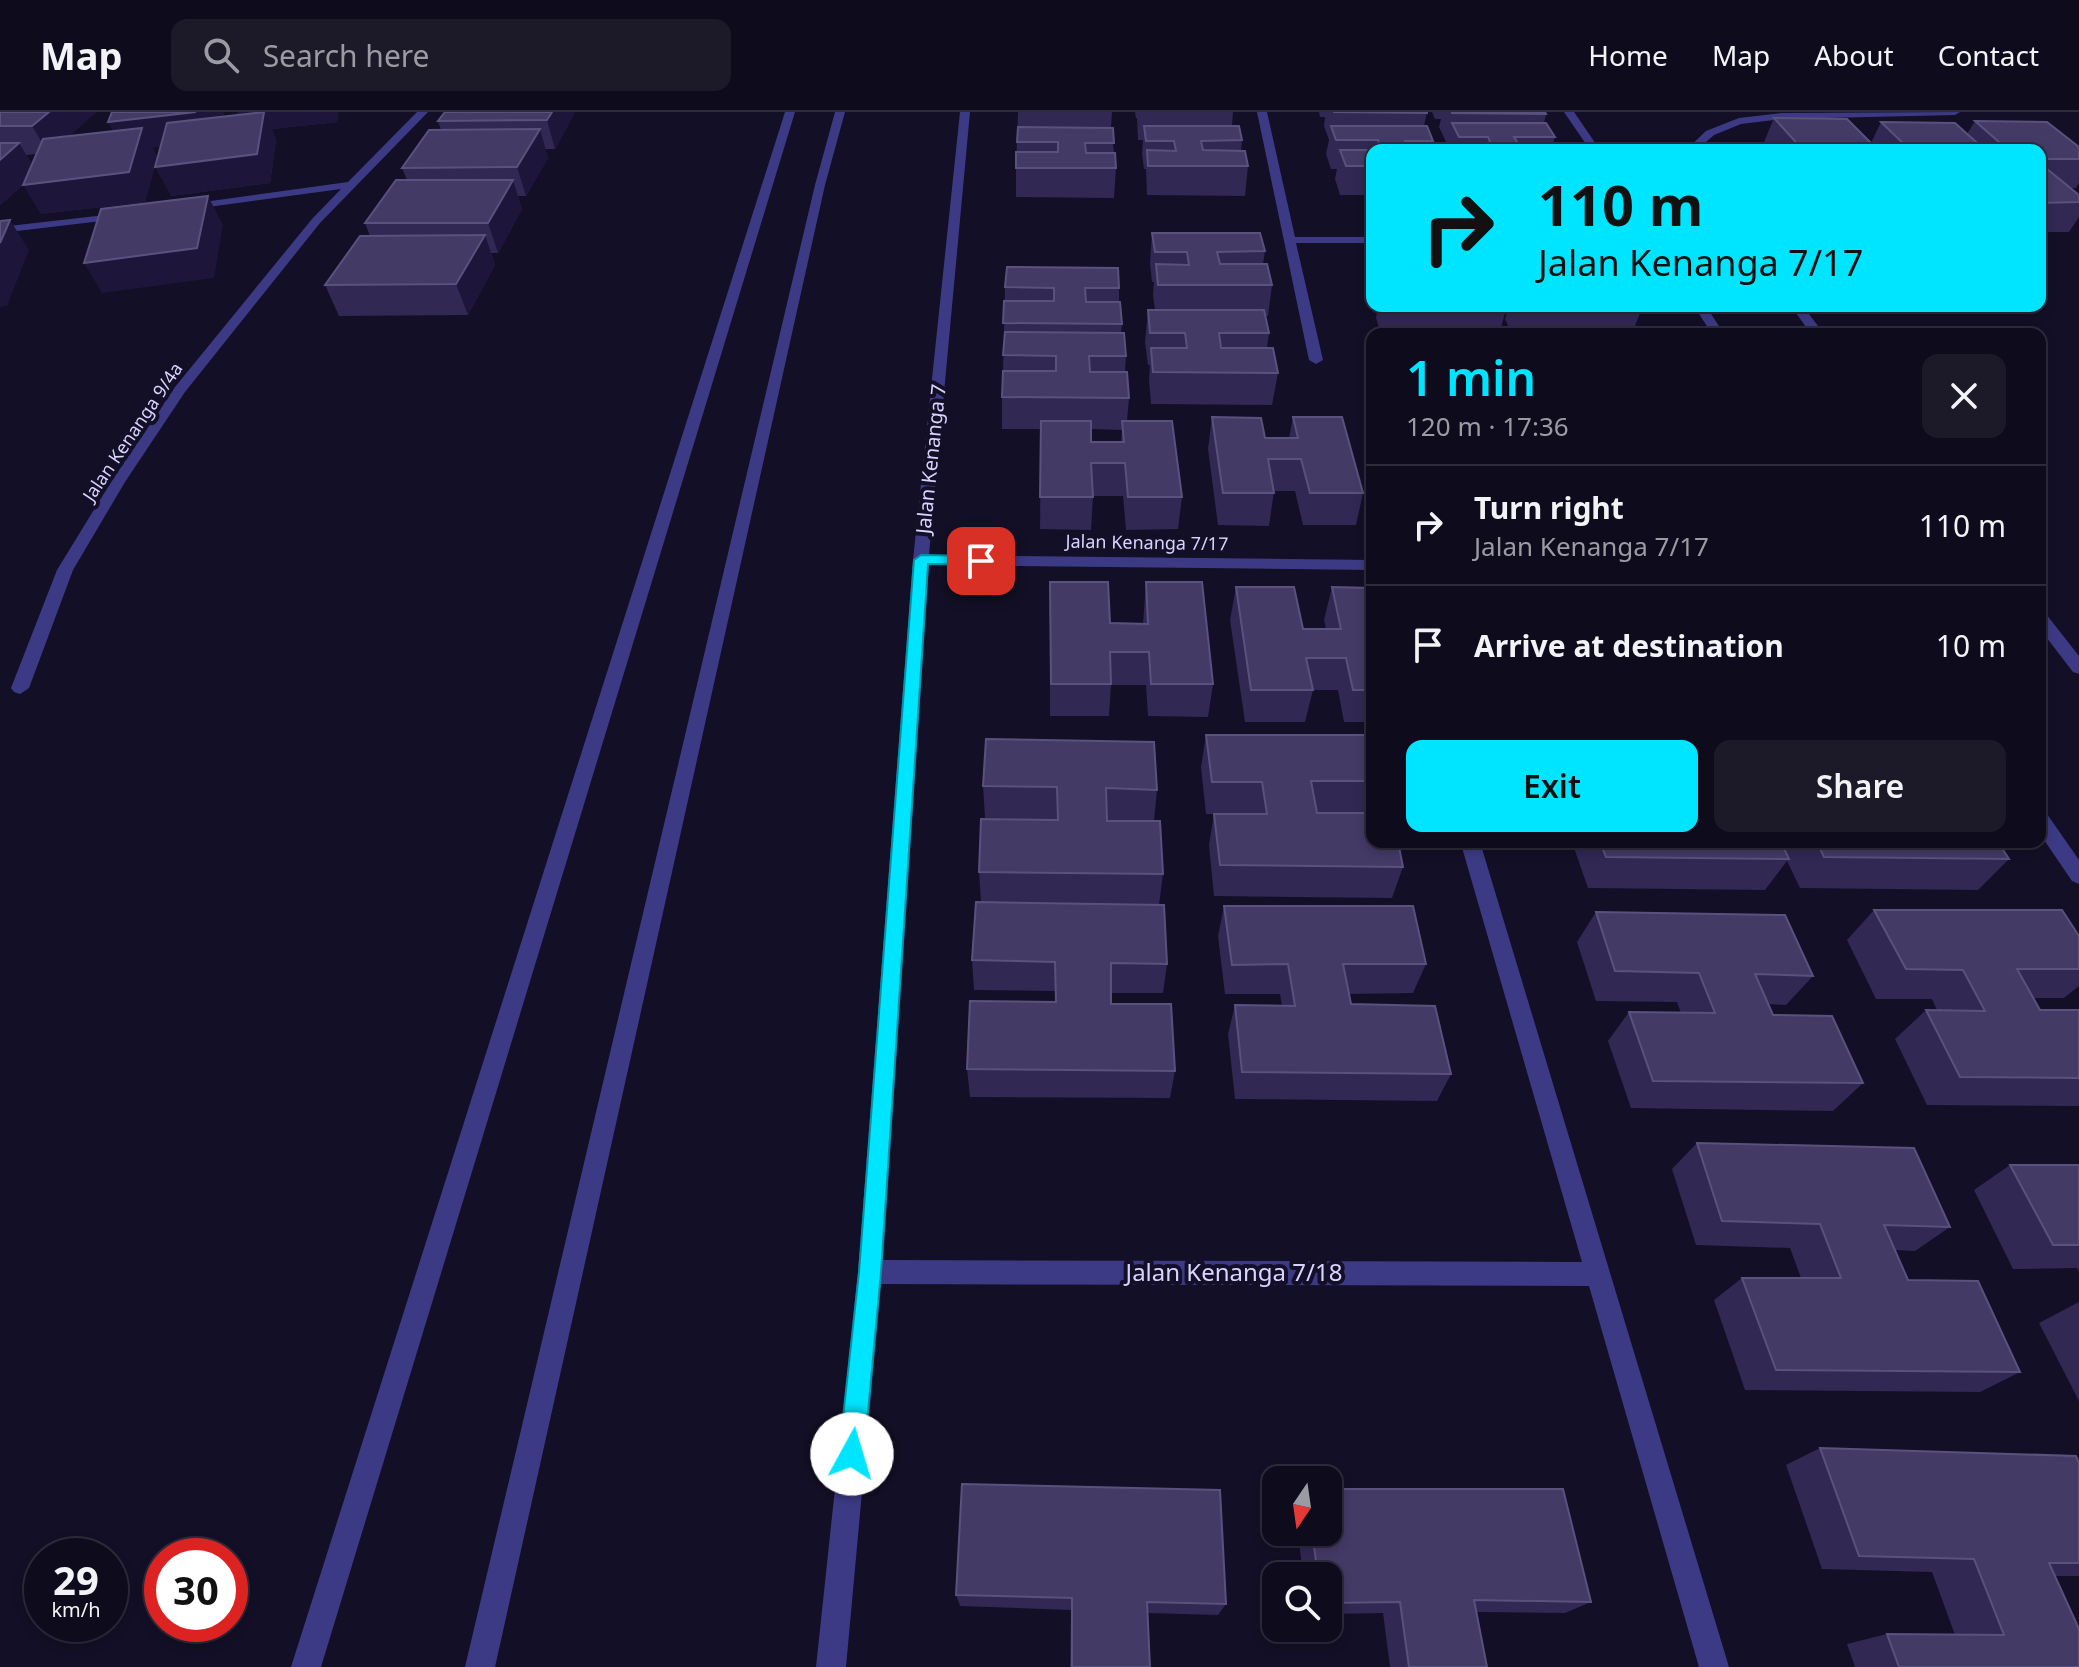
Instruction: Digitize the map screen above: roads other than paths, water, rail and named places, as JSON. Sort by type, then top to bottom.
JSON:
[{"type":"street","name":"Jalan Kenanga 9/4a","points":[[20,688],[65,570],[118,482],[180,390],[349,185],[423,112]]},
{"type":"street","points":[[306,1667],[790,112]]},
{"type":"street","points":[[480,1667],[820,185],[840,112]]},
{"type":"street","name":"Jalan Kenanga 7","points":[[831,1667],[870,1272],[921,560],[965,112]]},
{"type":"street","points":[[1262,112],[1316,360]]},
{"type":"street","points":[[1569,112],[1591,144]]},
{"type":"street","points":[[1698,144],[1710,133],[1739,121],[1782,116],[1955,112]]},
{"type":"street","points":[[167,210],[349,185]]},
{"type":"street","points":[[0,230],[137,214]]},
{"type":"street","points":[[1292,240],[1366,240]]},
{"type":"street","name":"Jalan Kenanga 7/17","points":[[921,560],[1366,565]]},
{"type":"street","points":[[2046,626],[2079,668]]},
{"type":"street","points":[[2046,828],[2079,876]]},
{"type":"street","points":[[1472,848],[1714,1667]]},
{"type":"street","name":"Jalan Kenanga 7/18","points":[[870,1272],[1597,1274]]}]
